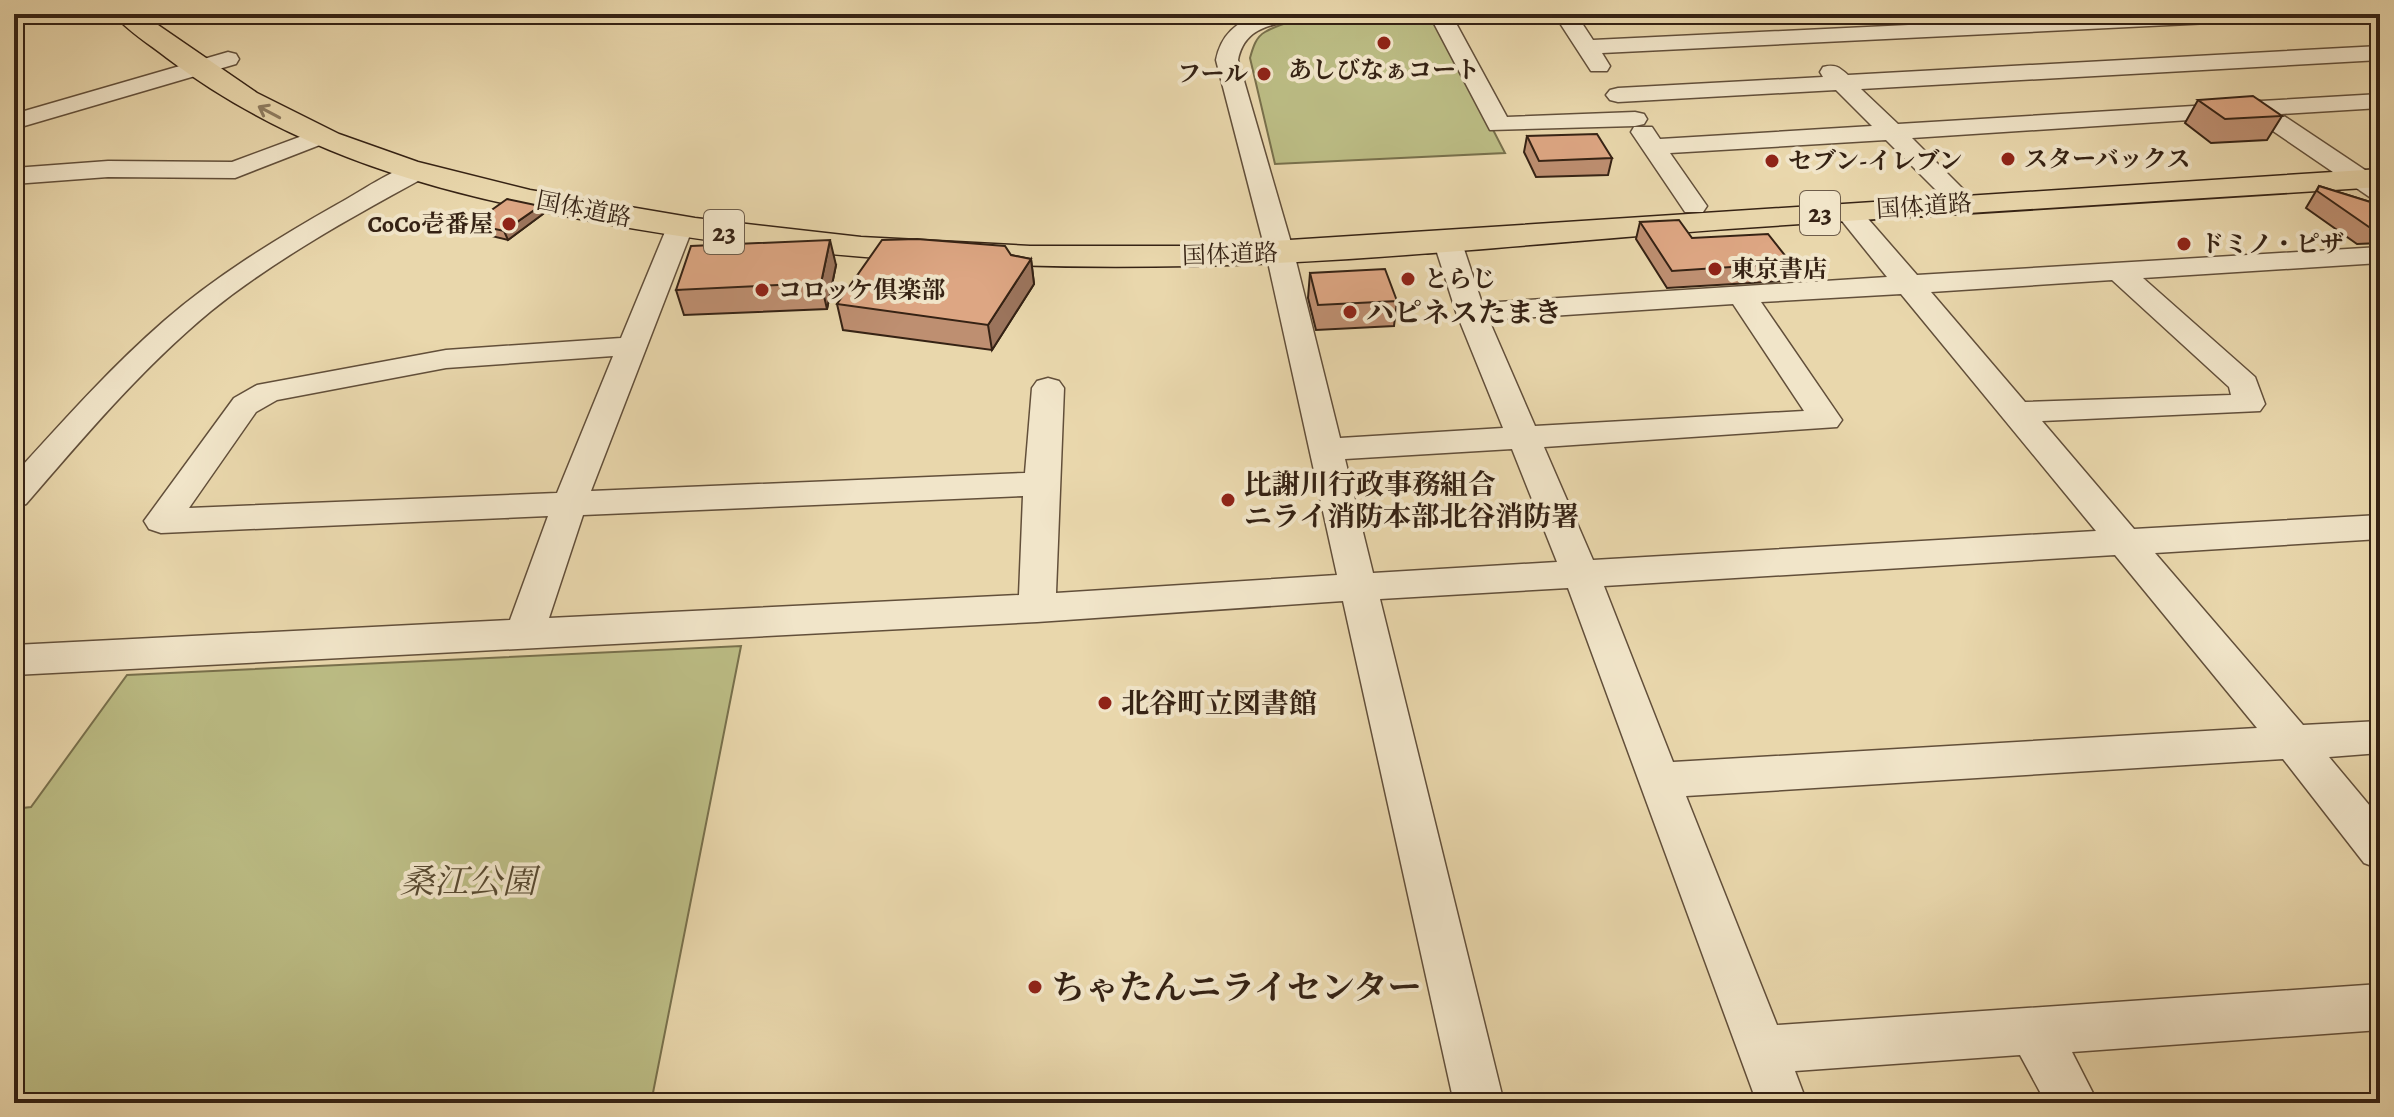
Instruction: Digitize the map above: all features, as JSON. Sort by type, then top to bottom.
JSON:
[{"type":"main road","name":"国体道路","points":[[126,14],[212,64],[368,132],[428,153],[573,190],[687,212],[805,226],[948,236],[1277,242],[1447,240],[2368,174]]},
{"type":"main road","name":"国体道路","points":[[164,14],[212,64],[265,110],[321,136],[418,171],[564,207],[680,227],[792,241],[1059,256],[1950,189],[2368,174]]},
{"type":"street","points":[[1290,14],[1246,27],[1237,35],[1228,51],[1227,60],[1277,242],[1479,1103]]},
{"type":"street","points":[[1440,14],[1499,125],[1635,119]]},
{"type":"street","points":[[1565,14],[1694,206]]},
{"type":"street","points":[[1587,47],[2123,17],[2271,14]]},
{"type":"street","points":[[2123,17],[2256,109],[2368,174]]},
{"type":"street","points":[[1796,37],[1950,189]]},
{"type":"street","points":[[1618,95],[2380,53]]},
{"type":"street","points":[[14,122],[212,64]]},
{"type":"street","points":[[1653,147],[2380,101]]},
{"type":"street","points":[[14,176],[108,169],[235,170],[321,136]]},
{"type":"street","points":[[14,496],[108,391],[201,306],[300,237],[418,171]]},
{"type":"street","points":[[1847,211],[2380,850]]},
{"type":"street","points":[[525,632],[570,502],[680,227]]},
{"type":"street","points":[[1447,240],[1471,312],[1581,574],[1661,780],[1782,1103]]},
{"type":"street","points":[[1471,312],[2380,255]]},
{"type":"street","points":[[2015,412],[2249,404],[2244,384],[2118,271]]},
{"type":"street","points":[[1326,449],[1826,420],[1741,295]]},
{"type":"street","points":[[630,346],[446,359],[268,392],[245,405],[161,521],[1041,484]]},
{"type":"street","points":[[1037,608],[1048,388]]},
{"type":"street","points":[[14,660],[1037,608],[2380,527]]},
{"type":"street","points":[[1661,780],[2380,737]]},
{"type":"street","points":[[1761,1050],[2380,1007]]},
{"type":"street","points":[[2033,1030],[2073,1103]]},
{"type":"green space","points":[[1421,14],[1435,17],[1505,153],[1275,164],[1250,58],[1259,37],[1281,25],[1320,16]]},
{"type":"green space","name":"桑江公園","points":[[741,646],[651,1103],[14,1103],[14,809],[31,807],[127,675]]},
{"type":"building","points":[[2253,96],[2282,116],[2225,119],[2198,100]]},
{"type":"building","points":[[1597,134],[1612,158],[1539,161],[1527,136]]},
{"type":"building","points":[[2319,186],[2380,205],[2380,226],[2369,227],[2317,191]]},
{"type":"building","points":[[507,199],[540,206],[504,231],[472,224]]},
{"type":"building","points":[[1679,220],[1692,238],[1768,234],[1791,263],[1672,271],[1640,222]]},
{"type":"building","points":[[917,239],[1005,246],[1011,255],[1031,259],[988,325],[837,304],[882,240]]},
{"type":"building","points":[[830,240],[821,283],[676,290],[691,246]]},
{"type":"building","points":[[1385,269],[1397,301],[1318,305],[1310,273]]},
{"type":"place","name":"あしびなぁコート","points":[[1384,43]]},
{"type":"place","name":"フール","points":[[1264,74]]},
{"type":"place","name":"スターバックス","points":[[2008,159]]},
{"type":"place","name":"セブン-イレブン","points":[[1772,161]]},
{"type":"place","name":"CoCo壱番屋","points":[[509,224]]},
{"type":"place","name":"ドミノ・ピザ","points":[[2184,244]]},
{"type":"place","name":"東京書店","points":[[1715,269]]},
{"type":"place","name":"とらじ","points":[[1408,279]]},
{"type":"place","name":"コロッケ倶楽部","points":[[762,290]]},
{"type":"place","name":"ハピネスたまき","points":[[1350,312]]},
{"type":"place","name":"比謝川行政事務組合 ニライ消防本部北谷消防署","points":[[1228,500]]},
{"type":"place","name":"北谷町立図書館","points":[[1105,703]]},
{"type":"place","name":"ちゃたんニライセンター","points":[[1035,987]]}]
